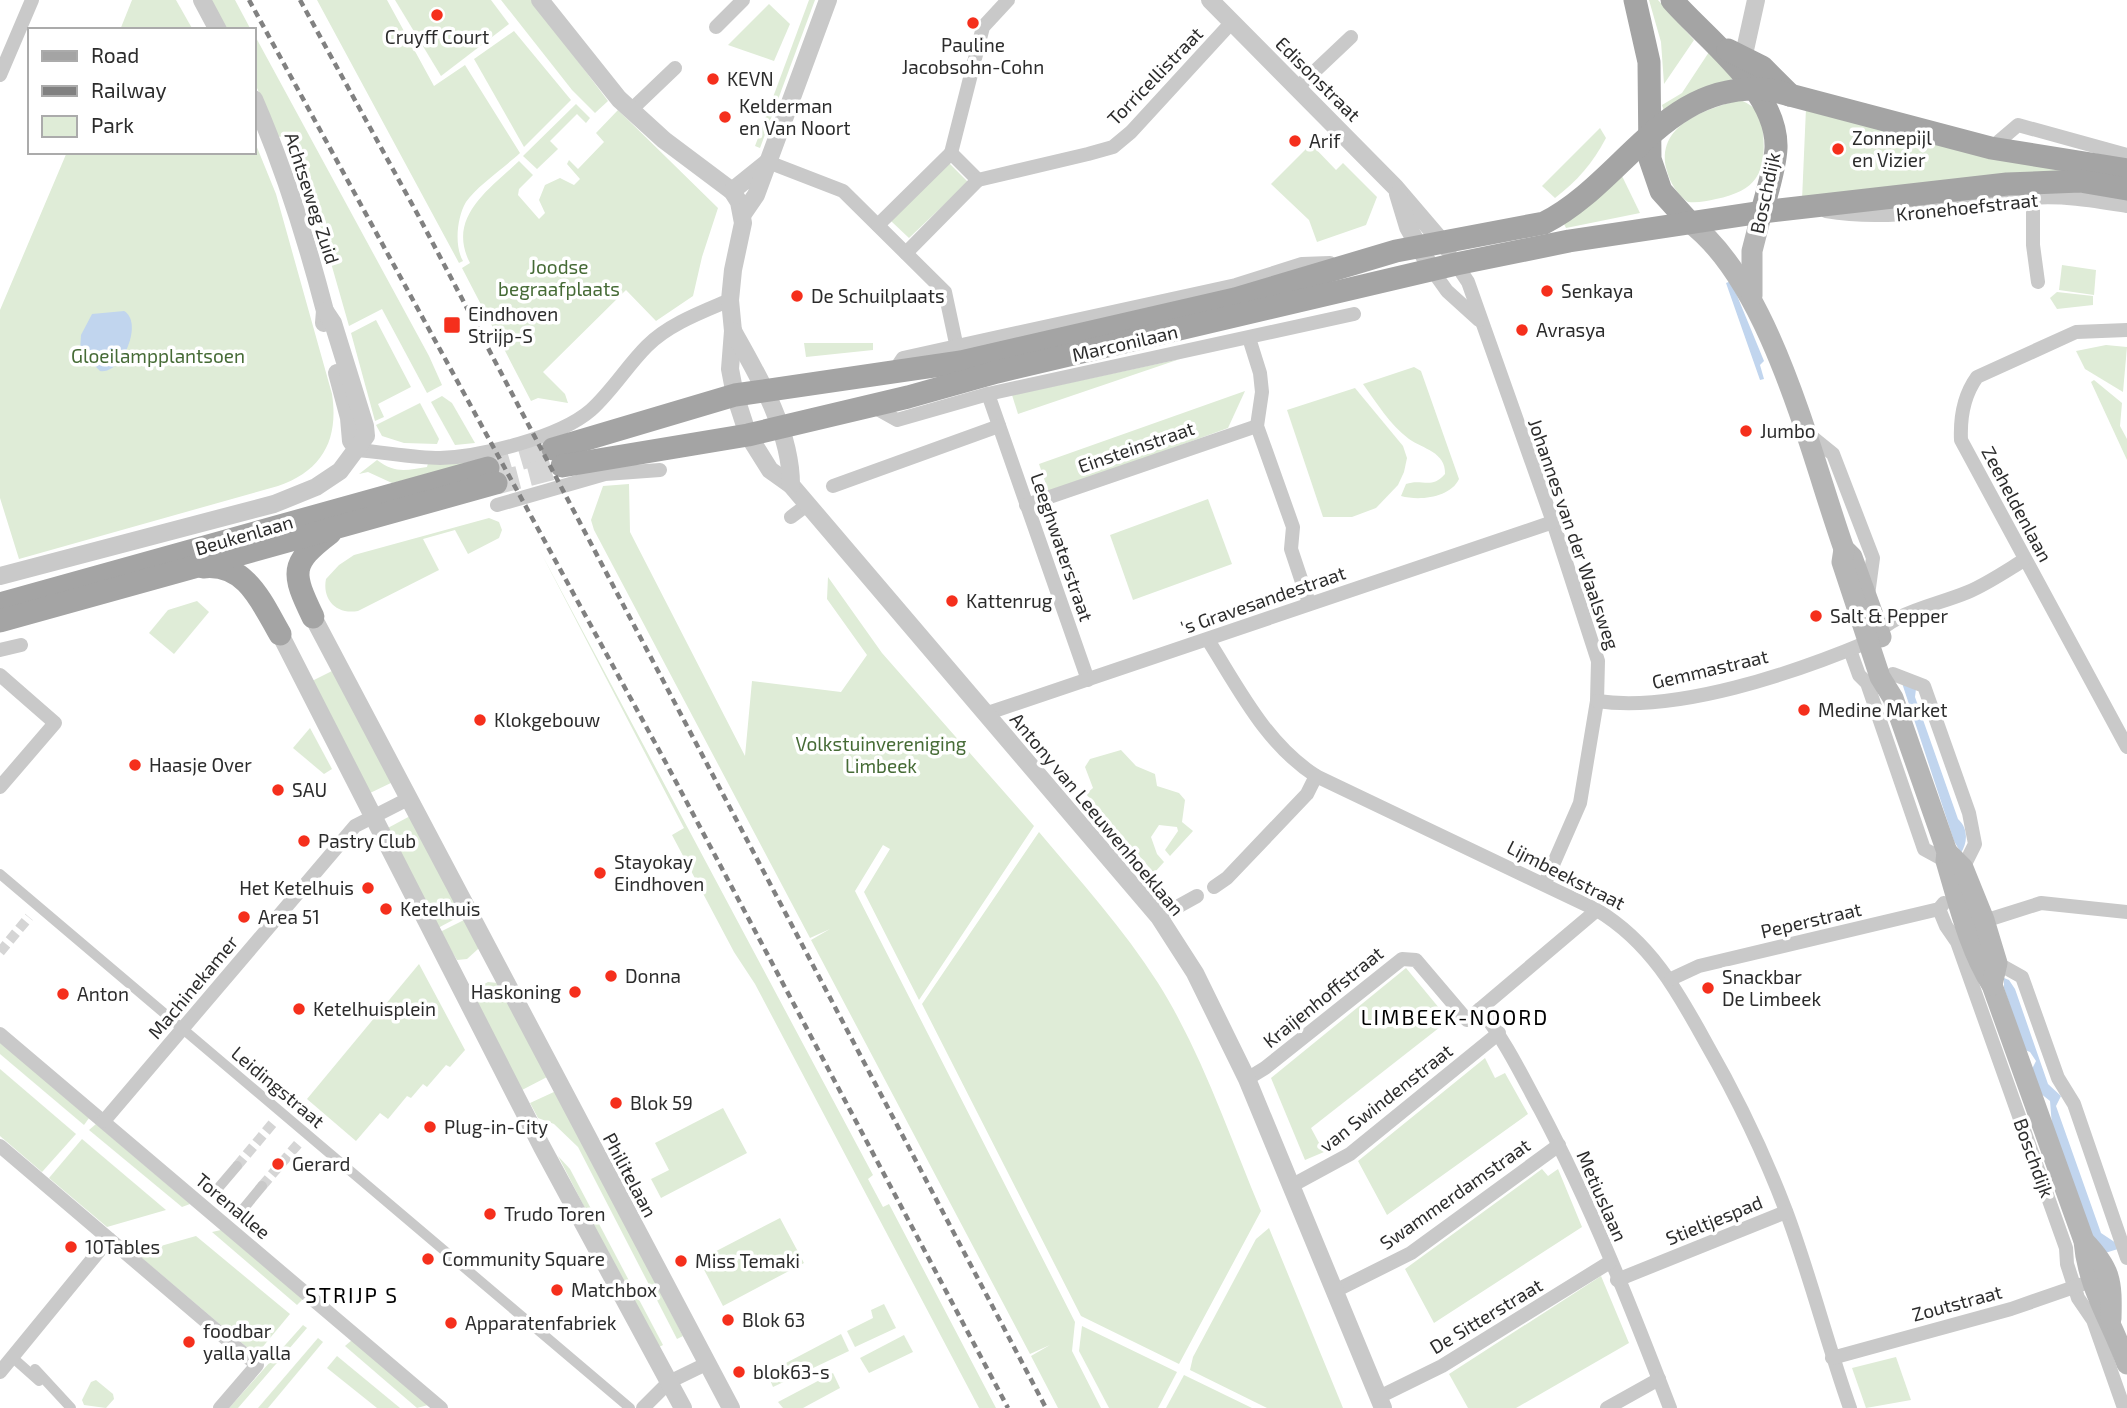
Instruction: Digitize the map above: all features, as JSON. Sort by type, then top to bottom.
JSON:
[{"type":"main road","name":"Boschdijk","points":[[1635,0],[1648,62],[1650,159],[1661,191],[1689,222],[1712,241],[1752,296],[1803,430],[1844,549],[1842,562],[1866,640],[1880,677],[1893,698],[1976,923],[1983,971],[1992,985],[2084,1241],[2082,1284],[2111,1319],[2127,1364]]},
{"type":"main road","points":[[1672,0],[1745,72],[1790,95],[1991,148],[2127,170]]},
{"type":"main road","points":[[1745,72],[1762,67],[1790,95]]},
{"type":"main road","name":"Boschdijk","points":[[1745,72],[1768,111],[1775,132],[1776,148],[1752,251],[1752,296]]},
{"type":"main road","name":"Marconilaan","points":[[1745,72],[1737,89],[1699,102],[1649,133],[1598,184],[1563,214],[1544,223],[1418,246],[1352,262],[1235,299],[961,362],[735,395],[557,458],[640,461],[872,406],[997,372],[1456,264],[1689,222],[1762,212]]},
{"type":"main road","name":"Kronehoefstraat","points":[[1762,212],[2043,181],[2080,181],[2127,189]]},
{"type":"main road","name":"Beukenlaan","points":[[0,621],[338,526],[486,480]]},
{"type":"main road","name":"Beukenlaan","points":[[0,604],[486,480]]},
{"type":"main road","points":[[313,617],[298,584],[300,558],[338,526]]},
{"type":"main road","name":"Boschdijk","points":[[1844,549],[1853,557],[1868,597],[1866,640],[1893,674],[1893,698]]},
{"type":"main road","points":[[176,571],[208,566],[231,571],[244,578],[253,587],[280,634]]},
{"type":"main road","name":"Boschdijk","points":[[1952,860],[1955,890],[1997,964],[1992,985]]},
{"type":"main road","name":"Boschdijk","points":[[2084,1241],[2104,1261],[2112,1285],[2111,1319]]},
{"type":"street","points":[[0,75],[32,0]]},
{"type":"street","points":[[202,0],[217,28]]},
{"type":"street","points":[[540,0],[593,69],[631,110],[664,141],[732,191],[743,214]]},
{"type":"street","points":[[716,27],[743,0]]},
{"type":"street","points":[[733,331],[730,300],[743,214],[756,195],[828,0]]},
{"type":"street","points":[[878,225],[951,153],[984,27],[1008,0]]},
{"type":"street","name":"Edisonstraat","points":[[1210,0],[1395,187],[1443,241],[1456,264]]},
{"type":"street","points":[[1745,72],[1756,0]]},
{"type":"street","name":"Torricellistraat","points":[[978,180],[1113,146],[1131,132],[1232,22]]},
{"type":"street","points":[[1297,88],[1351,37]]},
{"type":"street","points":[[631,110],[675,68]]},
{"type":"street","name":"Achtseweg Zuid","points":[[256,104],[284,172],[325,311],[324,326],[349,418],[351,440],[356,448]]},
{"type":"street","points":[[1991,148],[2018,125],[2127,155]]},
{"type":"street","points":[[906,253],[978,180],[951,153]]},
{"type":"street","points":[[732,191],[768,162]]},
{"type":"street","points":[[768,162],[843,191],[878,225],[945,292],[957,348]]},
{"type":"street","name":"Edisonstraat","points":[[1395,187],[1418,246],[1433,270]]},
{"type":"street","points":[[2033,197],[2033,245],[2038,282]]},
{"type":"street","name":"Kronehoefstraat","points":[[1806,207],[1853,215],[1903,215],[2033,197],[2127,205]]},
{"type":"street","name":"Marconilaan","points":[[892,373],[902,358],[1236,285],[1302,264],[1352,262]]},
{"type":"street","name":"Johannes van der Waalsweg","points":[[1456,264],[1468,282],[1553,522],[1598,661],[1597,701],[1580,803],[1545,883]]},
{"type":"street","name":"Johannes van der Waalsweg","points":[[1433,270],[1447,291],[1480,321]]},
{"type":"street","points":[[356,448],[412,457],[486,480],[580,418],[599,401],[648,344],[681,322],[730,300]]},
{"type":"street","points":[[872,406],[897,420],[988,394],[1354,314]]},
{"type":"street","name":"Zeeheldenlaan","points":[[2127,330],[2076,332],[1977,377],[1968,389],[1961,440],[2127,747]]},
{"type":"street","name":"Antony van Leeuwenhoeklaan","points":[[733,331],[765,389],[791,470],[791,485]]},
{"type":"street","name":"Antony van Leeuwenhoeklaan","points":[[733,331],[730,369],[735,395],[748,435],[770,470],[791,485],[1159,917],[1195,973],[1247,1079],[1381,1403]]},
{"type":"street","points":[[1248,338],[1261,382],[1257,426],[1293,527],[1291,549],[1309,603]]},
{"type":"street","name":"Leeghwaterstraat","points":[[988,394],[1088,680]]},
{"type":"street","points":[[833,486],[999,426]]},
{"type":"street","name":"Einsteinstraat","points":[[1026,505],[1257,426]]},
{"type":"street","name":"Boschdijk","points":[[1803,430],[1833,454],[1873,558],[1868,597]]},
{"type":"street","name":"Beukenlaan","points":[[0,576],[274,504],[331,478],[346,466],[356,448]]},
{"type":"street","name":"Marconilaan","points":[[486,480],[605,474],[640,461],[660,470]]},
{"type":"street","points":[[791,517],[807,505]]},
{"type":"street","name":"'s Gravesandestraat","points":[[985,714],[1553,522]]},
{"type":"street","name":"Gemmastraat","points":[[1597,701],[1640,704],[1748,684],[1866,640],[1899,616],[1969,591],[2024,560]]},
{"type":"street","points":[[313,617],[408,799]]},
{"type":"street","points":[[280,634],[372,817],[683,1408]]},
{"type":"street","name":"Lijmbeekstraat","points":[[1208,640],[1268,734],[1295,762],[1316,776],[1597,910],[1619,923],[1642,944],[1671,979],[1752,1130],[1786,1212],[1850,1408]]},
{"type":"street","name":"Boschdijk","points":[[1866,640],[1859,675],[1867,684],[1924,849],[1952,860]]},
{"type":"street","points":[[0,650],[21,645]]},
{"type":"street","points":[[1893,674],[1924,686],[1969,813],[1975,844],[1952,860]]},
{"type":"street","points":[[0,675],[55,723],[0,787]]},
{"type":"street","points":[[1214,887],[1227,878],[1307,794],[1316,776]]},
{"type":"street","name":"Machinekamer","points":[[104,1122],[355,826],[408,799]]},
{"type":"street","name":"Philitelaan","points":[[408,799],[731,1408]]},
{"type":"street","name":"Leidingstraat","points":[[0,874],[629,1408]]},
{"type":"street","points":[[1939,909],[1955,890]]},
{"type":"street","points":[[1159,917],[1197,896]]},
{"type":"street","points":[[1976,923],[2041,903],[2127,912]]},
{"type":"street","points":[[29,917],[38,906]]},
{"type":"street","name":"Boschdijk","points":[[1939,909],[1957,942],[2066,1248],[2067,1264],[2082,1284],[2081,1305],[2093,1320],[2124,1408]]},
{"type":"street","name":"Peperstraat","points":[[1671,979],[1699,966],[1939,909]]},
{"type":"street","points":[[1480,1009],[1597,910]]},
{"type":"street","name":"Kraijenhoffstraat","points":[[1247,1079],[1265,1068],[1402,959],[1416,960],[1467,1020],[1480,1009]]},
{"type":"street","points":[[1997,964],[2022,977],[2058,1078],[2074,1104],[2127,1258]]},
{"type":"street","name":"Metiuslaan","points":[[1480,1009],[1499,1033],[1559,1145],[1670,1408]]},
{"type":"street","name":"van Swindenstraat","points":[[1291,1186],[1350,1154],[1499,1033]]},
{"type":"street","name":"Torenallee","points":[[0,1034],[441,1408]]},
{"type":"street","points":[[273,1123],[282,1113]]},
{"type":"street","points":[[298,1144],[307,1134]]},
{"type":"street","name":"Swammerdamstraat","points":[[1335,1291],[1411,1253],[1559,1145]]},
{"type":"street","points":[[0,1146],[257,1365],[220,1408]]},
{"type":"street","name":"Torenallee","points":[[214,1193],[237,1166]]},
{"type":"street","name":"Torenallee","points":[[239,1214],[262,1186]]},
{"type":"street","name":"Stieltjespad","points":[[1617,1280],[1786,1212]]},
{"type":"street","points":[[0,1372],[109,1239]]},
{"type":"street","name":"De Sitterstraat","points":[[1381,1403],[1610,1262]]},
{"type":"street","name":"Zoutstraat","points":[[1832,1358],[2011,1309],[2082,1284]]},
{"type":"street","points":[[12,1357],[46,1386],[51,1387],[72,1408]]},
{"type":"street","points":[[643,1408],[669,1382],[706,1364]]},
{"type":"street","points":[[35,1369],[50,1381],[51,1387]]},
{"type":"street","points":[[1607,1408],[1659,1379]]},
{"type":"green space","points":[[132,0],[176,0],[192,28],[121,28]]},
{"type":"green space","points":[[210,0],[235,0],[250,28],[225,28]]},
{"type":"green space","points":[[317,0],[387,0],[434,86],[465,65],[520,153],[466,202],[460,215],[458,232],[458,248],[463,261],[459,263]]},
{"type":"green space","points":[[395,0],[491,0],[509,24],[441,76]]},
{"type":"green space","points":[[501,0],[532,0],[608,101],[595,113],[572,90]]},
{"type":"green space","points":[[809,0],[815,0],[760,148],[755,146]]},
{"type":"green space","points":[[1649,0],[1658,0],[1694,40],[1664,84],[1661,42]]},
{"type":"green space","points":[[769,4],[790,24],[774,61],[728,45]]},
{"type":"green space","points":[[514,31],[571,100],[524,147],[474,59]]},
{"type":"green space","points":[[256,38],[429,356],[442,385],[427,393],[382,309],[349,326],[321,228],[287,139],[284,136],[278,137],[256,86]]},
{"type":"green space","points":[[1709,52],[1732,78],[1731,82],[1664,111],[1662,105],[1682,93]]},
{"type":"green space","points":[[1740,100],[1758,113],[1761,122],[1763,159],[1756,178],[1750,185],[1730,196],[1688,202],[1672,184],[1668,175],[1665,155],[1668,142],[1675,131],[1699,114]]},
{"type":"green space","points":[[576,104],[590,118],[586,123],[577,114],[550,141],[558,149],[537,169],[523,156]]},
{"type":"green space","points":[[1806,108],[2073,173],[1802,200]]},
{"type":"green space","name":"Joodse begraafplaats","points":[[618,110],[718,208],[693,296],[656,321],[626,290],[543,372],[565,394],[568,403],[538,398],[531,401],[462,268],[470,263],[464,247],[463,232],[467,218],[484,193],[519,161],[533,175],[519,189],[518,195],[539,219],[545,213],[539,200],[545,185],[560,178],[574,185],[580,179],[567,164],[569,160],[578,169],[604,142],[596,133]]},
{"type":"green space","points":[[1600,128],[1606,138],[1596,156],[1555,198],[1542,186]]},
{"type":"green space","points":[[1311,144],[1336,170],[1343,163],[1377,197],[1366,225],[1317,242],[1309,220],[1271,184]]},
{"type":"green space","name":"Gloeilampplantsoen","points":[[256,145],[276,194],[332,394],[333,426],[330,439],[324,452],[306,472],[278,486],[19,559],[0,498],[0,310],[66,154],[256,154]]},
{"type":"green space","points":[[948,162],[968,182],[909,238],[891,221]]},
{"type":"green space","points":[[1621,174],[1640,213],[1566,228],[1564,224]]},
{"type":"green space","points":[[2062,265],[2096,270],[2094,295],[2059,290]]},
{"type":"green space","points":[[2057,292],[2093,296],[2093,305],[2057,309],[2050,298]]},
{"type":"green space","points":[[376,320],[411,387],[378,404],[384,417],[375,421],[351,333]]},
{"type":"green space","points":[[804,343],[873,343],[873,350],[806,357]]},
{"type":"green space","points":[[2106,345],[2127,347],[2123,392],[2085,369],[2076,351]]},
{"type":"green space","points":[[1180,359],[1018,414],[1012,395]]},
{"type":"green space","points":[[1414,367],[1421,371],[1459,479],[1449,490],[1425,498],[1401,496],[1406,484],[1431,483],[1440,479],[1445,474],[1442,461],[1433,452],[1402,433],[1363,384]]},
{"type":"green space","points":[[2094,380],[2122,403],[2120,426],[2127,439],[2127,460],[2091,382]]},
{"type":"green space","points":[[1355,388],[1403,446],[1407,458],[1404,472],[1398,485],[1376,508],[1352,517],[1323,517],[1287,410]]},
{"type":"green space","points":[[1245,391],[1228,428],[1049,493],[1039,464]]},
{"type":"green space","points":[[442,396],[452,403],[475,443],[455,445],[431,402]]},
{"type":"green space","points":[[420,403],[439,439],[437,444],[404,443],[382,436],[376,425]]},
{"type":"green space","points":[[377,460],[401,470],[427,467],[428,463],[470,461],[471,464],[392,483],[368,472],[359,474]]},
{"type":"green space","name":"Volkstuinvereniging Limbeek","points":[[629,484],[630,532],[745,756],[752,681],[841,692],[867,655],[827,599],[828,577],[882,653],[1034,826],[919,1000],[864,892],[890,849],[883,845],[855,891],[1075,1322],[1072,1351],[1101,1408],[1058,1408],[1031,1356],[1050,1345],[1030,1354],[811,940],[830,929],[810,938],[594,530],[591,520],[603,486]]},
{"type":"green space","points":[[1208,499],[1232,564],[1133,600],[1110,535]]},
{"type":"green space","points":[[489,518],[499,522],[502,530],[499,538],[468,554],[455,530],[423,539],[439,570],[358,611],[350,612],[337,608],[326,593],[326,579],[339,565],[354,555]]},
{"type":"green space","points":[[540,551],[873,1175],[868,1179],[883,1207],[889,1204],[996,1408],[979,1408],[755,984],[734,952],[672,835],[684,828]]},
{"type":"green space","points":[[197,601],[209,612],[174,654],[149,633],[168,610]]},
{"type":"green space","points":[[336,669],[395,781],[368,794],[310,682]]},
{"type":"green space","points":[[310,728],[332,769],[324,774],[293,748]]},
{"type":"green space","points":[[1121,750],[1136,766],[1155,774],[1157,786],[1179,793],[1185,800],[1182,822],[1193,831],[1170,856],[1165,850],[1178,831],[1177,827],[1159,825],[1151,837],[1157,854],[1164,862],[1154,873],[1086,794],[1093,788],[1085,767],[1090,759]]},
{"type":"green space","points":[[412,815],[464,914],[438,928],[386,829]]},
{"type":"green space","points":[[1039,832],[1130,943],[1174,1010],[1214,1095],[1261,1211],[1179,1364],[1081,1316],[922,1004]]},
{"type":"green space","points":[[466,919],[478,940],[478,949],[467,959],[457,960],[440,932]]},
{"type":"green space","points":[[419,964],[465,1050],[450,1067],[446,1065],[427,1087],[423,1084],[411,1098],[407,1096],[388,1119],[380,1113],[356,1141],[307,1099]]},
{"type":"green space","points":[[1406,968],[1449,1020],[1311,1128],[1324,1152],[1305,1160],[1271,1078]]},
{"type":"green space","points":[[488,982],[498,983],[549,1076],[522,1090],[475,1000],[479,987]]},
{"type":"green space","points":[[0,1042],[89,1118],[84,1125],[0,1054]]},
{"type":"green space","points":[[1485,1058],[1495,1078],[1505,1073],[1528,1114],[1387,1215],[1358,1161]]},
{"type":"green space","points":[[0,1069],[76,1134],[42,1172],[0,1136]]},
{"type":"green space","points":[[556,1091],[683,1336],[677,1339],[578,1147],[554,1124],[538,1118],[530,1103]]},
{"type":"green space","points":[[723,1108],[747,1153],[661,1198],[651,1179],[669,1170],[655,1143]]},
{"type":"green space","points":[[96,1124],[190,1204],[182,1207],[89,1130]]},
{"type":"green space","points":[[82,1139],[166,1210],[107,1227],[49,1178]]},
{"type":"green space","points":[[558,1156],[570,1169],[663,1345],[657,1348]]},
{"type":"green space","points":[[1542,1169],[1548,1176],[1558,1169],[1582,1227],[1434,1323],[1405,1269]]},
{"type":"green space","points":[[780,1218],[804,1263],[723,1306],[699,1260]]},
{"type":"green space","points":[[1269,1228],[1343,1408],[1267,1408],[1190,1370],[1193,1357],[1256,1239]]},
{"type":"green space","points":[[221,1230],[303,1299],[297,1305],[212,1232]]},
{"type":"green space","points":[[196,1236],[290,1314],[256,1355],[136,1253]]},
{"type":"green space","points":[[1601,1276],[1629,1343],[1516,1408],[1468,1408],[1449,1374]]},
{"type":"green space","points":[[884,1304],[896,1328],[855,1347],[847,1331],[873,1318],[871,1310]]},
{"type":"green space","points":[[303,1325],[307,1328],[238,1408],[229,1408]]},
{"type":"green space","points":[[1082,1326],[1177,1372],[1158,1408],[1109,1408],[1079,1351]]},
{"type":"green space","points":[[841,1334],[849,1351],[773,1387],[767,1373]]},
{"type":"green space","points":[[904,1335],[913,1352],[869,1373],[860,1358]]},
{"type":"green space","points":[[318,1338],[323,1342],[268,1408],[258,1408]]},
{"type":"green space","points":[[352,1340],[428,1405],[417,1408],[345,1346]]},
{"type":"green space","points":[[337,1356],[400,1408],[377,1408],[327,1368]]},
{"type":"green space","points":[[1896,1357],[1911,1400],[1866,1408],[1852,1368]]},
{"type":"green space","points":[[833,1373],[840,1388],[803,1408],[783,1408],[778,1402]]},
{"type":"green space","points":[[1184,1375],[1252,1408],[1166,1408]]},
{"type":"green space","points":[[96,1380],[113,1394],[114,1399],[106,1408],[84,1405],[82,1400],[91,1382]]},
{"type":"water","points":[[1731,281],[1764,361],[1760,365],[1764,379],[1760,380],[1726,283]]},
{"type":"water","points":[[124,311],[130,317],[132,326],[128,347],[116,365],[100,371],[80,351],[81,335],[92,314]]},
{"type":"water","points":[[1902,683],[1916,689],[1915,697],[1958,819],[1965,831],[1966,840],[1961,853],[1954,841]]},
{"type":"water","points":[[2004,978],[2009,980],[2015,989],[2048,1084],[2061,1096],[2056,1106],[2101,1233],[2116,1243],[2118,1249],[2105,1253],[2086,1226],[2052,1126],[2050,1101],[2040,1093],[2032,1069],[2036,1061],[2030,1052],[2025,1050],[2004,988]]},
{"type":"tunnel","points":[[488,468],[553,449]]},
{"type":"tunnel","points":[[496,483],[562,466]]},
{"type":"tunnel","points":[[0,952],[29,917]]},
{"type":"tunnel","points":[[237,1166],[273,1123]]},
{"type":"tunnel","points":[[262,1186],[298,1144]]},
{"type":"railway","points":[[249,0],[666,763],[1008,1408]]},
{"type":"railway","points":[[300,0],[418,215],[1046,1408]]},
{"type":"place","name":"Cruyff Court","points":[[437,15]]},
{"type":"place","name":"Pauline Jacobsohn-Cohn","points":[[973,23]]},
{"type":"place","name":"KEVN","points":[[713,79]]},
{"type":"place","name":"Kelderman en Van Noort","points":[[725,117]]},
{"type":"place","name":"Arif","points":[[1295,141]]},
{"type":"place","name":"Zonnepijl en Vizier","points":[[1838,149]]},
{"type":"place","name":"Senkaya","points":[[1547,291]]},
{"type":"place","name":"De Schuilplaats","points":[[797,296]]},
{"type":"place","name":"Eindhoven Strijp-S","points":[[452,325]]},
{"type":"place","name":"Avrasya","points":[[1522,330]]},
{"type":"place","name":"Jumbo","points":[[1746,431]]},
{"type":"place","name":"Kattenrug","points":[[952,601]]},
{"type":"place","name":"Salt & Pepper","points":[[1816,616]]},
{"type":"place","name":"Medine Market","points":[[1804,710]]},
{"type":"place","name":"Klokgebouw","points":[[480,720]]},
{"type":"place","name":"Haasje Over","points":[[135,765]]},
{"type":"place","name":"SAU","points":[[278,790]]},
{"type":"place","name":"Pastry Club","points":[[304,841]]},
{"type":"place","name":"Stayokay Eindhoven","points":[[600,873]]},
{"type":"place","name":"Het Ketelhuis","points":[[368,888]]},
{"type":"place","name":"Ketelhuis","points":[[386,909]]},
{"type":"place","name":"Area 51","points":[[244,917]]},
{"type":"place","name":"Donna","points":[[611,976]]},
{"type":"place","name":"Snackbar De Limbeek","points":[[1708,988]]},
{"type":"place","name":"Haskoning","points":[[575,992]]},
{"type":"place","name":"Anton","points":[[63,994]]},
{"type":"place","name":"Ketelhuisplein","points":[[299,1009]]},
{"type":"place","name":"Blok 59","points":[[616,1103]]},
{"type":"place","name":"Plug-in-City","points":[[430,1127]]},
{"type":"place","name":"Gerard","points":[[278,1164]]},
{"type":"place","name":"Trudo Toren","points":[[490,1214]]},
{"type":"place","name":"10Tables","points":[[71,1247]]},
{"type":"place","name":"Community Square","points":[[428,1259]]},
{"type":"place","name":"Miss Temaki","points":[[681,1261]]},
{"type":"place","name":"Matchbox","points":[[557,1290]]},
{"type":"place","name":"Blok 63","points":[[728,1320]]},
{"type":"place","name":"Apparatenfabriek","points":[[451,1323]]},
{"type":"place","name":"foodbar yalla yalla","points":[[189,1342]]},
{"type":"place","name":"blok63-s","points":[[739,1372]]},
{"type":"district","name":"LIMBEEK-NOORD","points":[[1455,1018]]},
{"type":"district","name":"STRIJP S","points":[[352,1296]]}]
